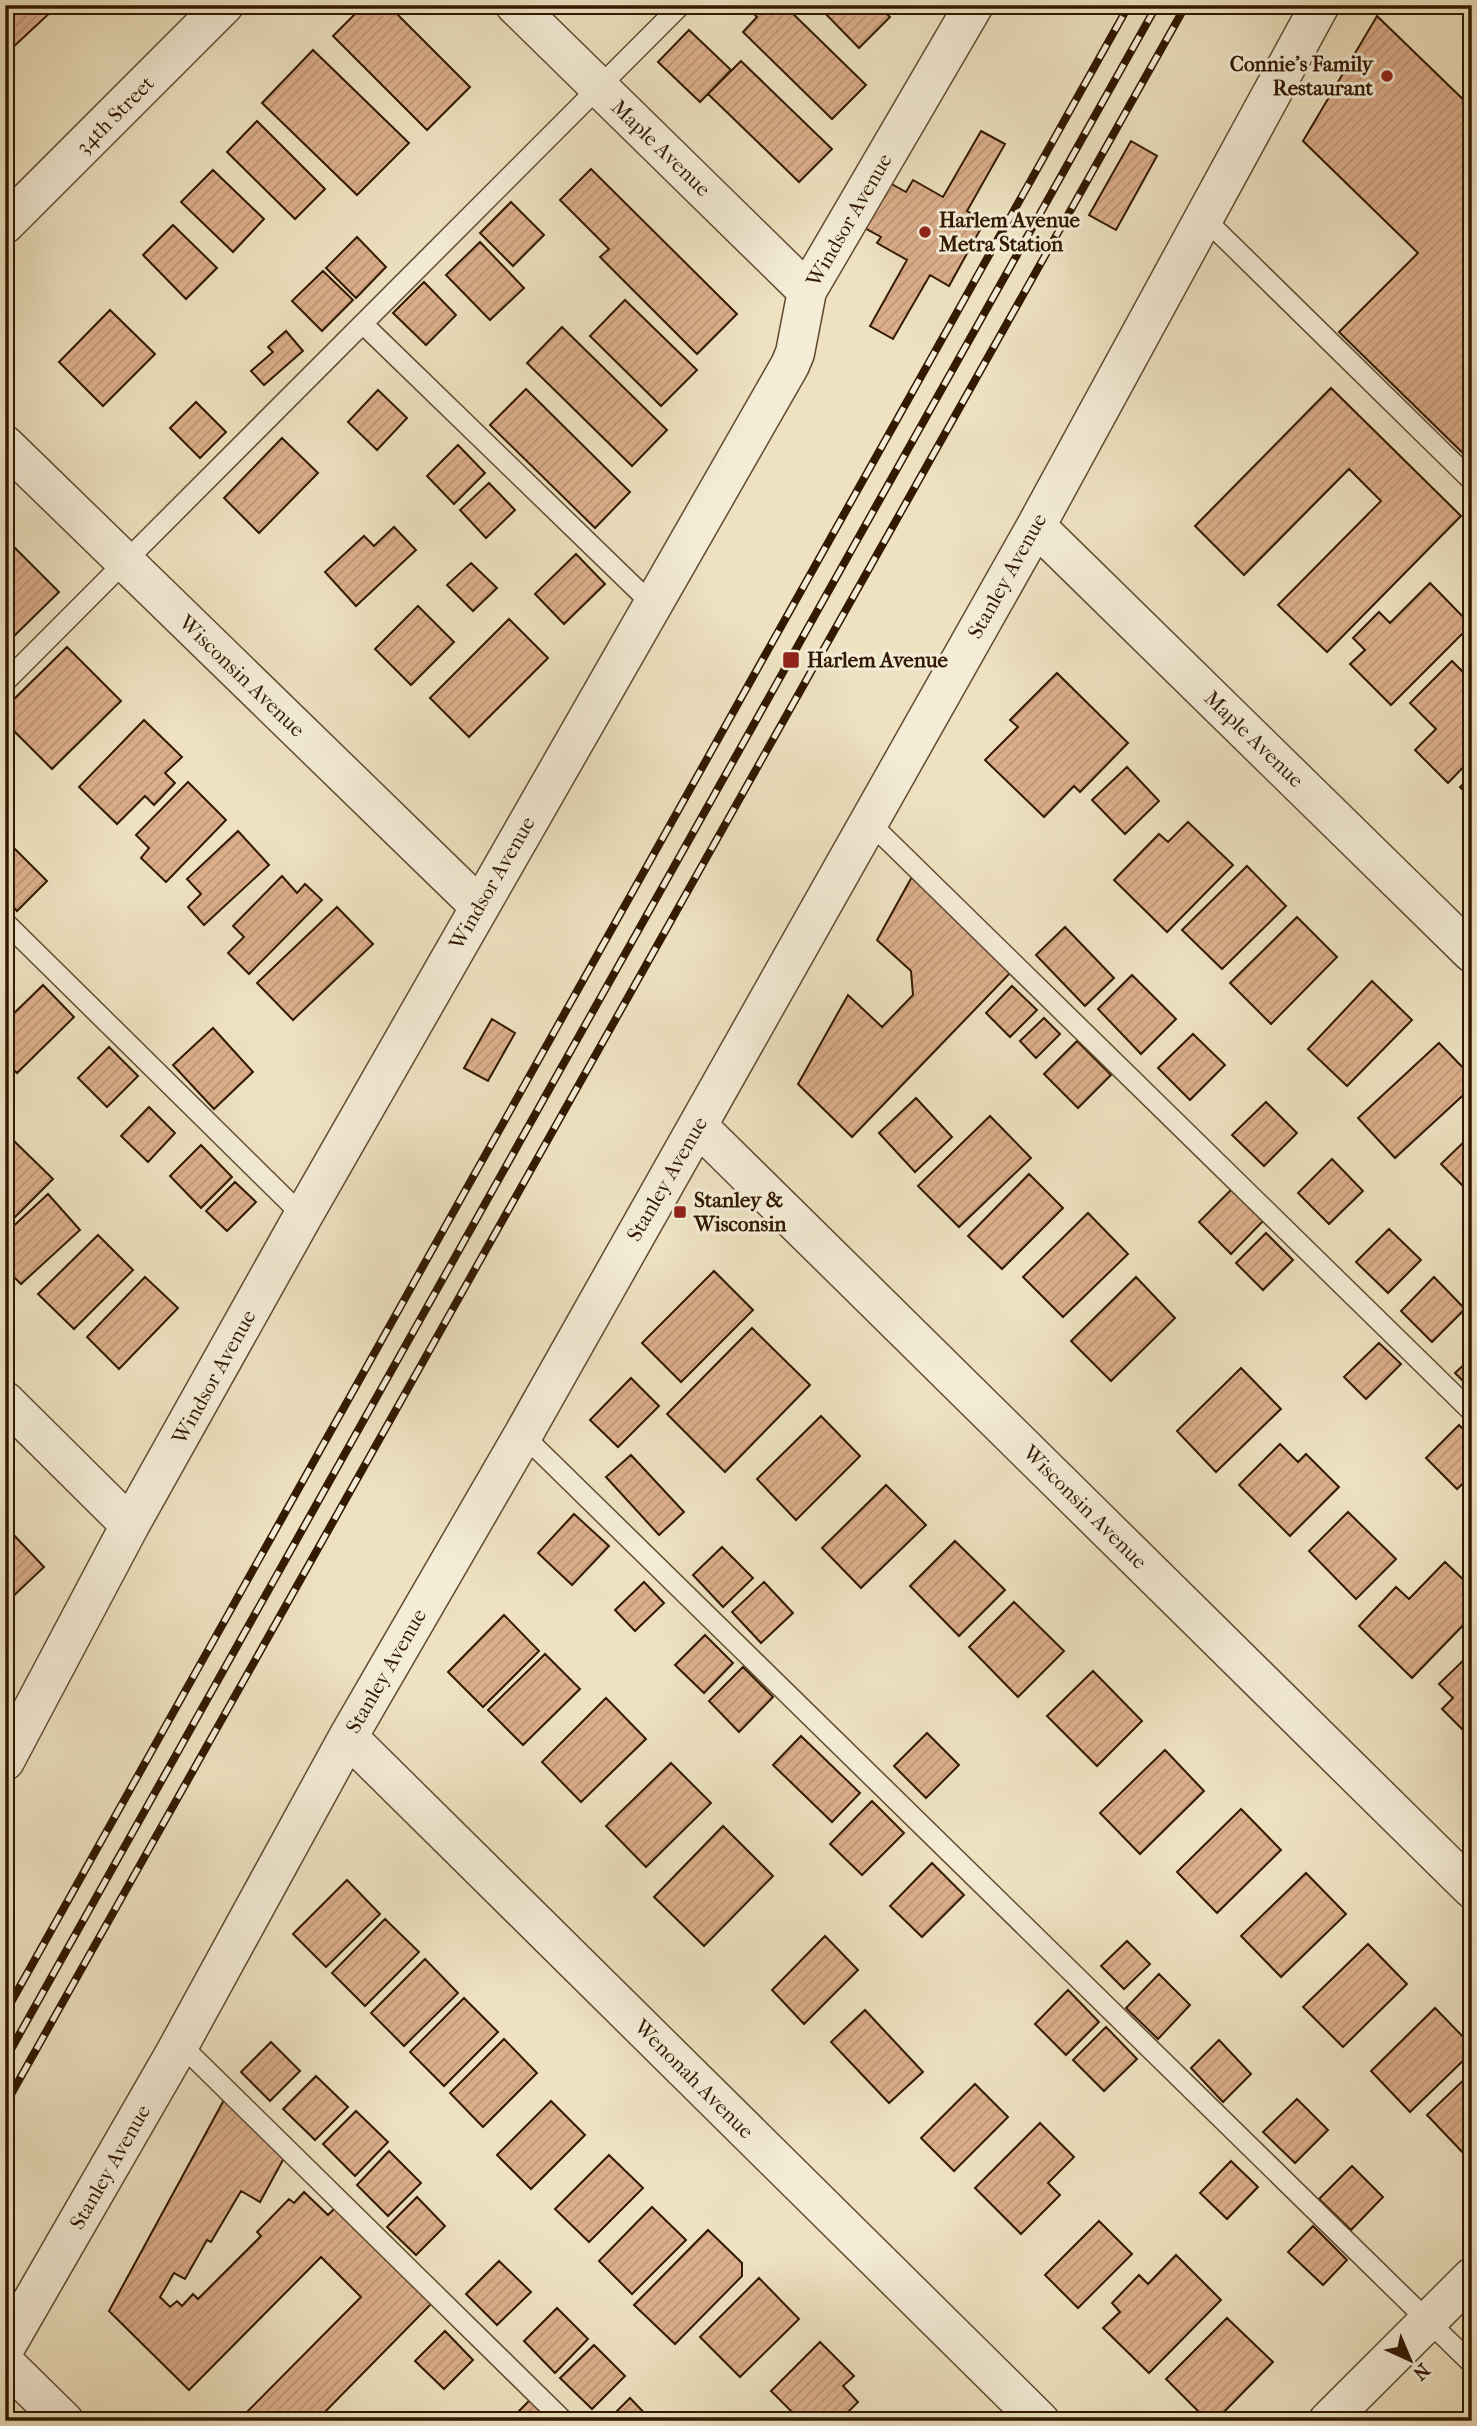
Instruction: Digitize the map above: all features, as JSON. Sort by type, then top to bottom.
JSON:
[{"type":"street","name":"34th Street","points":[[5,224],[224,5]]},
{"type":"street","name":"Maple Avenue","points":[[515,5],[807,291]]},
{"type":"street","name":"Windsor Avenue","points":[[5,1761],[130,1525],[303,1216],[790,365],[795,353],[807,291],[975,5]]},
{"type":"street","name":"Stanley Avenue","points":[[5,2348],[180,2044],[348,1737],[523,1435],[1036,526],[1320,5]]},
{"type":"street","name":"Wisconsin Avenue","points":[[5,445],[479,906]]},
{"type":"street","name":"Maple Avenue","points":[[1036,526],[1472,953]]},
{"type":"street","name":"Wisconsin Avenue","points":[[698,1126],[1472,1889]]},
{"type":"street","points":[[5,1401],[130,1525]]},
{"type":"street","name":"Wenonah Avenue","points":[[348,1737],[1040,2421]]},
{"type":"street","points":[[1328,2421],[1472,2277]]},
{"type":"street","points":[[5,2363],[64,2421]]},
{"type":"lane","points":[[5,682],[681,5]]},
{"type":"lane","points":[[1203,217],[1472,481]]},
{"type":"lane","points":[[363,324],[654,606]]},
{"type":"lane","points":[[869,822],[1472,1412]]},
{"type":"lane","points":[[5,922],[303,1216]]},
{"type":"lane","points":[[523,1435],[1472,2364]]},
{"type":"lane","points":[[180,2044],[564,2421]]},
{"type":"building","points":[[5,5],[49,5],[53,10],[11,49],[5,42]]},
{"type":"building","points":[[364,5],[388,5],[470,87],[427,130],[333,36]]},
{"type":"building","points":[[750,5],[784,5],[866,85],[832,119],[743,32],[757,17],[748,8]]},
{"type":"building","points":[[817,5],[878,5],[890,17],[859,48]]},
{"type":"building","points":[[1377,16],[1472,108],[1472,462],[1339,332],[1418,253],[1303,141]]},
{"type":"building","points":[[689,30],[731,70],[700,102],[658,62]]},
{"type":"building","points":[[313,50],[409,143],[357,195],[262,103]]},
{"type":"building","points":[[741,61],[832,149],[799,182],[708,94]]},
{"type":"building","points":[[257,121],[325,189],[295,219],[227,152]]},
{"type":"building","name":"Harlem Avenue Metra Station","points":[[981,131],[1005,144],[967,211],[985,221],[949,286],[930,275],[893,339],[870,326],[907,260],[877,243],[881,237],[863,227],[888,182],[906,192],[913,180],[943,197]]},
{"type":"building","points":[[1131,141],[1157,156],[1116,230],[1089,215]]},
{"type":"building","points":[[591,169],[737,314],[697,354],[600,257],[609,249],[560,200]]},
{"type":"building","points":[[213,170],[264,219],[233,252],[181,202]]},
{"type":"building","points":[[511,202],[544,235],[513,266],[480,233]]},
{"type":"building","points":[[173,225],[217,268],[186,299],[143,255]]},
{"type":"building","points":[[357,237],[386,267],[356,298],[326,268]]},
{"type":"building","points":[[480,242],[524,288],[490,320],[446,275]]},
{"type":"building","points":[[323,271],[353,300],[322,331],[292,301]]},
{"type":"building","points":[[424,282],[456,315],[426,345],[393,313]]},
{"type":"building","points":[[625,300],[697,370],[661,406],[590,336]]},
{"type":"building","points":[[110,310],[155,354],[103,406],[59,362]]},
{"type":"building","points":[[562,327],[667,430],[632,466],[527,363]]},
{"type":"building","points":[[286,331],[303,351],[264,385],[251,371],[273,352],[268,347]]},
{"type":"building","points":[[1331,388],[1461,516],[1327,652],[1278,605],[1381,501],[1349,469],[1244,575],[1195,526]]},
{"type":"building","points":[[526,389],[630,492],[595,528],[490,425]]},
{"type":"building","points":[[378,390],[407,418],[377,450],[348,422]]},
{"type":"building","points":[[196,402],[226,432],[200,458],[170,428]]},
{"type":"building","points":[[282,438],[318,473],[259,533],[224,498]]},
{"type":"building","points":[[458,445],[485,473],[454,504],[427,476]]},
{"type":"building","points":[[489,483],[515,510],[486,538],[460,510]]},
{"type":"building","points":[[394,527],[416,550],[356,606],[325,572],[364,536],[374,546]]},
{"type":"building","points":[[5,538],[59,592],[12,638],[5,631]]},
{"type":"building","points":[[576,554],[605,584],[564,624],[535,594]]},
{"type":"building","points":[[471,563],[497,588],[473,611],[447,585]]},
{"type":"building","points":[[1430,583],[1471,625],[1391,705],[1350,664],[1365,650],[1353,638],[1379,612],[1390,623]]},
{"type":"building","points":[[418,606],[454,642],[411,685],[375,649]]},
{"type":"building","points":[[509,619],[548,658],[469,737],[430,698]]},
{"type":"building","points":[[67,647],[121,701],[52,769],[5,722],[5,708]]},
{"type":"building","points":[[1452,661],[1472,681],[1472,758],[1448,783],[1415,750],[1436,729],[1410,703]]},
{"type":"building","points":[[1057,673],[1128,743],[1080,792],[1074,786],[1044,817],[985,760],[1018,727],[1010,720]]},
{"type":"building","points":[[144,720],[182,757],[165,773],[175,783],[154,805],[145,796],[117,824],[79,787]]},
{"type":"building","points":[[1127,767],[1159,801],[1125,834],[1092,800]]},
{"type":"building","points":[[1472,776],[1472,799],[1460,787]]},
{"type":"building","points":[[188,782],[226,820],[166,882],[141,858],[149,848],[136,835]]},
{"type":"building","points":[[1188,822],[1233,865],[1167,932],[1114,880],[1159,834],[1168,842]]},
{"type":"building","points":[[238,831],[269,865],[204,925],[188,907],[201,894],[187,879]]},
{"type":"building","points":[[8,842],[47,881],[17,911],[5,899],[5,844]]},
{"type":"building","points":[[1247,866],[1286,906],[1222,969],[1182,930]]},
{"type":"building","points":[[913,875],[1012,971],[852,1137],[798,1084],[848,995],[882,1027],[913,995],[911,971],[877,940]]},
{"type":"building","points":[[282,876],[297,893],[305,884],[322,900],[249,974],[228,953],[244,937],[233,926]]},
{"type":"building","points":[[337,907],[373,944],[293,1020],[257,983]]},
{"type":"building","points":[[1297,917],[1337,957],[1271,1024],[1230,983]]},
{"type":"building","points":[[1065,927],[1114,978],[1085,1006],[1036,955]]},
{"type":"building","points":[[1132,975],[1176,1019],[1141,1054],[1098,1009]]},
{"type":"building","points":[[1372,981],[1412,1020],[1347,1086],[1308,1049]]},
{"type":"building","points":[[43,985],[74,1017],[17,1073],[5,1062],[5,1022]]},
{"type":"building","points":[[1012,986],[1037,1010],[1010,1037],[986,1013]]},
{"type":"building","points":[[1044,1018],[1060,1034],[1036,1058],[1020,1041]]},
{"type":"building","points":[[492,1019],[515,1033],[488,1081],[464,1068]]},
{"type":"building","points":[[213,1028],[253,1072],[214,1109],[173,1065]]},
{"type":"building","points":[[1193,1034],[1225,1065],[1190,1100],[1158,1068]]},
{"type":"building","points":[[1077,1041],[1111,1075],[1078,1108],[1044,1074]]},
{"type":"building","points":[[1439,1043],[1472,1077],[1472,1087],[1395,1158],[1358,1118]]},
{"type":"building","points":[[109,1047],[138,1076],[107,1107],[78,1078]]},
{"type":"building","points":[[916,1098],[952,1137],[915,1172],[879,1133]]},
{"type":"building","points":[[1266,1102],[1297,1133],[1264,1166],[1232,1135]]},
{"type":"building","points":[[149,1107],[175,1133],[148,1162],[121,1136]]},
{"type":"building","points":[[990,1116],[1031,1158],[959,1227],[918,1186]]},
{"type":"building","points":[[1472,1134],[1472,1195],[1441,1164]]},
{"type":"building","points":[[14,1141],[53,1179],[5,1227],[5,1150]]},
{"type":"building","points":[[201,1145],[232,1177],[201,1208],[170,1176]]},
{"type":"building","points":[[1332,1159],[1363,1191],[1329,1224],[1298,1193]]},
{"type":"building","points":[[1029,1174],[1063,1208],[1002,1269],[968,1236]]},
{"type":"building","points":[[235,1182],[256,1202],[227,1231],[206,1211]]},
{"type":"building","points":[[1232,1189],[1264,1220],[1231,1254],[1199,1222]]},
{"type":"building","points":[[48,1194],[80,1230],[21,1284],[5,1268],[5,1234]]},
{"type":"building","points":[[1088,1213],[1128,1254],[1063,1317],[1023,1277]]},
{"type":"building","points":[[1389,1229],[1421,1260],[1388,1293],[1356,1262]]},
{"type":"building","points":[[1266,1233],[1293,1260],[1263,1290],[1236,1263]]},
{"type":"building","points":[[98,1235],[133,1270],[74,1329],[38,1294]]},
{"type":"building","points":[[714,1271],[753,1310],[681,1382],[642,1343]]},
{"type":"building","points":[[145,1277],[178,1308],[119,1369],[87,1337]]},
{"type":"building","points":[[1136,1277],[1175,1318],[1111,1381],[1071,1341]]},
{"type":"building","points":[[1434,1277],[1465,1309],[1432,1342],[1401,1311]]},
{"type":"building","points":[[752,1328],[810,1385],[725,1472],[667,1414]]},
{"type":"building","points":[[1379,1343],[1401,1364],[1366,1399],[1344,1377]]},
{"type":"building","points":[[1472,1357],[1472,1390],[1455,1373]]},
{"type":"building","points":[[1241,1368],[1281,1409],[1216,1472],[1177,1431]]},
{"type":"building","points":[[631,1378],[659,1406],[618,1447],[590,1420]]},
{"type":"building","points":[[821,1416],[860,1456],[796,1520],[757,1479]]},
{"type":"building","points":[[1459,1425],[1472,1438],[1472,1475],[1457,1489],[1426,1458]]},
{"type":"building","points":[[1280,1444],[1298,1462],[1306,1454],[1339,1487],[1290,1536],[1239,1485]]},
{"type":"building","points":[[631,1455],[684,1512],[659,1535],[606,1477]]},
{"type":"building","points":[[886,1485],[926,1525],[861,1588],[822,1548]]},
{"type":"building","points":[[1348,1512],[1396,1559],[1356,1599],[1309,1551]]},
{"type":"building","points":[[574,1514],[609,1546],[572,1585],[538,1553]]},
{"type":"building","points":[[10,1531],[44,1567],[5,1604],[5,1536]]},
{"type":"building","points":[[955,1541],[1005,1590],[959,1636],[910,1586]]},
{"type":"building","points":[[722,1547],[753,1578],[723,1607],[693,1575]]},
{"type":"building","points":[[1445,1562],[1472,1588],[1472,1616],[1412,1678],[1359,1626],[1396,1587],[1409,1599]]},
{"type":"building","points":[[644,1582],[664,1603],[635,1631],[615,1610]]},
{"type":"building","points":[[764,1582],[793,1613],[761,1643],[732,1612]]},
{"type":"building","points":[[1014,1602],[1064,1651],[1018,1697],[969,1647]]},
{"type":"building","points":[[504,1615],[539,1651],[483,1707],[448,1672]]},
{"type":"building","points":[[705,1635],[733,1663],[704,1693],[675,1665]]},
{"type":"building","points":[[1472,1652],[1472,1739],[1442,1709],[1453,1698],[1439,1684]]},
{"type":"building","points":[[545,1654],[580,1689],[523,1745],[488,1710]]},
{"type":"building","points":[[743,1667],[773,1697],[739,1732],[709,1701]]},
{"type":"building","points":[[1093,1671],[1142,1721],[1097,1766],[1047,1716]]},
{"type":"building","points":[[606,1698],[646,1739],[581,1802],[542,1762]]},
{"type":"building","points":[[927,1733],[959,1765],[926,1798],[894,1766]]},
{"type":"building","points":[[801,1736],[860,1793],[832,1822],[773,1765]]},
{"type":"building","points":[[1165,1750],[1204,1791],[1140,1854],[1100,1813]]},
{"type":"building","points":[[671,1763],[711,1803],[646,1867],[606,1826]]},
{"type":"building","points":[[872,1801],[904,1833],[862,1875],[830,1844]]},
{"type":"building","points":[[1241,1809],[1281,1850],[1217,1913],[1177,1872]]},
{"type":"building","points":[[723,1826],[773,1876],[704,1946],[654,1897]]},
{"type":"building","points":[[932,1863],[964,1895],[922,1937],[890,1906]]},
{"type":"building","points":[[1306,1873],[1346,1914],[1281,1977],[1241,1936]]},
{"type":"building","points":[[347,1880],[380,1914],[326,1967],[293,1934]]},
{"type":"building","points":[[385,1919],[419,1952],[365,2006],[332,1973]]},
{"type":"building","points":[[825,1936],[858,1970],[804,2024],[772,1990]]},
{"type":"building","points":[[1127,1941],[1150,1964],[1124,1989],[1101,1966]]},
{"type":"building","points":[[1368,1944],[1407,1984],[1343,2047],[1303,2007]]},
{"type":"building","points":[[425,1959],[458,1993],[404,2046],[371,2013]]},
{"type":"building","points":[[1159,1974],[1190,2005],[1158,2039],[1126,2008]]},
{"type":"building","points":[[1068,1990],[1099,2022],[1066,2055],[1035,2024]]},
{"type":"building","points":[[464,1998],[498,2032],[444,2086],[410,2052]]},
{"type":"building","points":[[1435,2008],[1472,2046],[1472,2052],[1410,2112],[1371,2071]]},
{"type":"building","points":[[865,2010],[923,2072],[889,2103],[831,2042]]},
{"type":"building","points":[[1106,2027],[1137,2059],[1104,2091],[1073,2060]]},
{"type":"building","points":[[504,2039],[537,2073],[483,2127],[450,2093]]},
{"type":"building","points":[[1219,2040],[1251,2074],[1223,2102],[1191,2068]]},
{"type":"building","points":[[271,2042],[300,2071],[270,2101],[241,2072]]},
{"type":"building","points":[[1472,2072],[1472,2152],[1467,2157],[1427,2115]]},
{"type":"building","points":[[316,2076],[348,2107],[315,2140],[283,2109]]},
{"type":"building","points":[[975,2084],[1008,2117],[954,2171],[921,2138]]},
{"type":"building","points":[[1297,2099],[1328,2130],[1295,2163],[1263,2132]]},
{"type":"building","points":[[224,2100],[284,2158],[260,2202],[241,2191],[211,2242],[207,2240],[185,2279],[174,2273],[160,2297],[170,2307],[177,2301],[182,2306],[193,2294],[198,2299],[261,2236],[257,2232],[289,2199],[294,2203],[304,2192],[328,2215],[336,2207],[432,2303],[316,2421],[238,2421],[361,2297],[321,2257],[189,2390],[109,2311]]},
{"type":"building","points":[[551,2101],[585,2135],[531,2189],[497,2155]]},
{"type":"building","points":[[356,2111],[388,2142],[355,2176],[323,2144]]},
{"type":"building","points":[[1040,2123],[1074,2157],[1048,2183],[1060,2195],[1021,2234],[975,2188]]},
{"type":"building","points":[[389,2151],[421,2183],[388,2216],[357,2185]]},
{"type":"building","points":[[609,2155],[643,2188],[589,2242],[555,2209]]},
{"type":"building","points":[[1231,2161],[1258,2187],[1227,2219],[1200,2193]]},
{"type":"building","points":[[1352,2166],[1383,2197],[1351,2230],[1319,2199]]},
{"type":"building","points":[[417,2197],[445,2226],[416,2255],[387,2227]]},
{"type":"building","points":[[652,2207],[686,2240],[632,2294],[599,2261]]},
{"type":"building","points":[[1099,2221],[1132,2254],[1078,2308],[1045,2275]]},
{"type":"building","points":[[1313,2226],[1347,2260],[1323,2285],[1288,2252]]},
{"type":"building","points":[[708,2230],[742,2263],[742,2276],[675,2344],[634,2305]]},
{"type":"building","points":[[1176,2255],[1221,2300],[1149,2373],[1103,2328],[1120,2312],[1112,2303],[1139,2275],[1148,2284]]},
{"type":"building","points":[[499,2261],[531,2292],[497,2325],[466,2294]]},
{"type":"building","points":[[759,2278],[799,2319],[740,2377],[700,2337]]},
{"type":"building","points":[[557,2308],[588,2339],[555,2373],[524,2341]]},
{"type":"building","points":[[1227,2318],[1273,2362],[1215,2421],[1208,2421],[1166,2379]]},
{"type":"building","points":[[445,2331],[473,2360],[444,2389],[415,2361]]},
{"type":"building","points":[[820,2342],[854,2376],[843,2386],[858,2402],[839,2421],[801,2421],[771,2391]]},
{"type":"building","points":[[594,2345],[625,2376],[592,2409],[560,2378]]},
{"type":"building","points":[[630,2398],[652,2421],[607,2421]]},
{"type":"building","points":[[531,2399],[552,2421],[509,2421]]},
{"type":"railway","points":[[5,2013],[1129,5]]},
{"type":"railway","points":[[5,2060],[1157,5]]},
{"type":"railway","points":[[5,2105],[1186,5]]},
{"type":"place","name":"Connie's Family Restaurant","points":[[1387,76]]},
{"type":"place","name":"Harlem Avenue Metra Station","points":[[925,232]]},
{"type":"place","name":"Harlem Avenue","points":[[791,660]]},
{"type":"place","name":"Stanley & Wisconsin","points":[[680,1212]]}]
